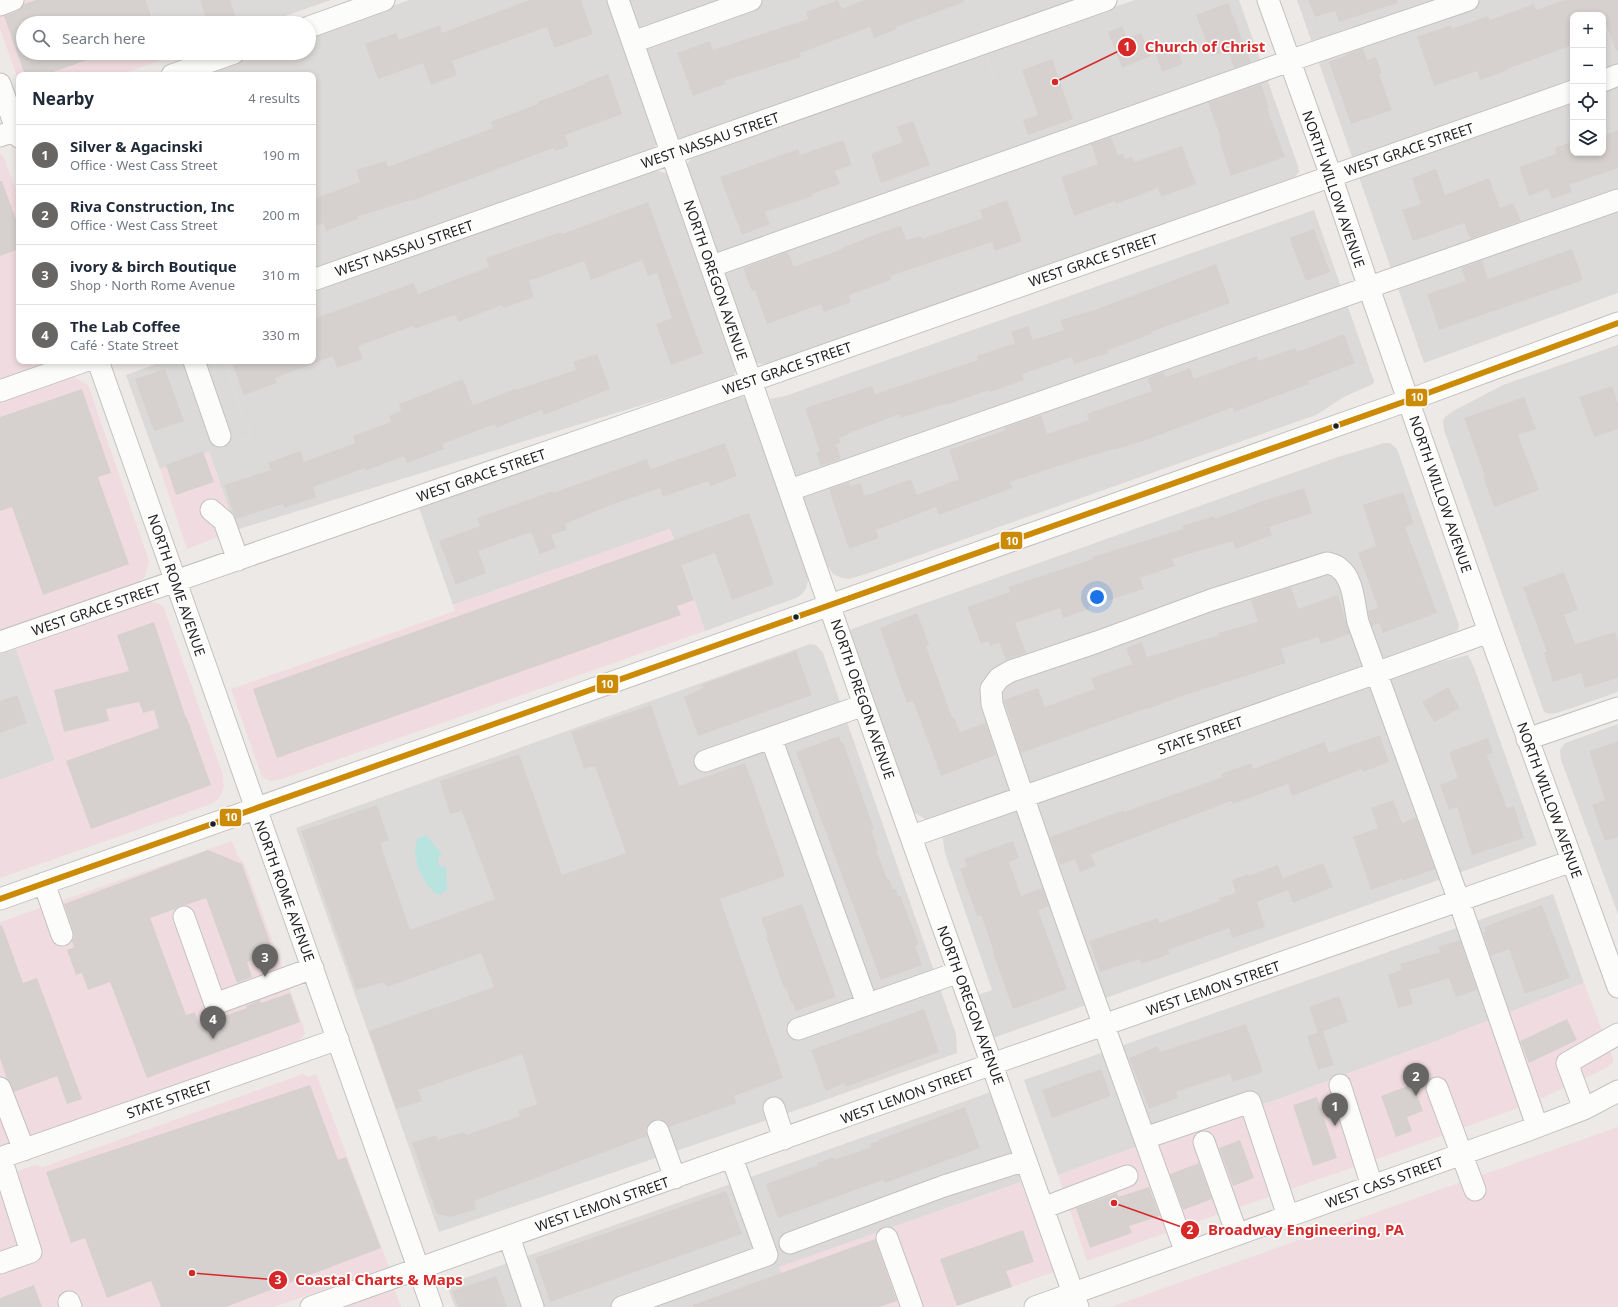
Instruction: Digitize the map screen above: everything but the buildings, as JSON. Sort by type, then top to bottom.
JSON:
[{"type":"street","points":[[0,5],[13,0]]},
{"type":"street","points":[[316,24],[384,0]]},
{"type":"street","name":"NORTH OREGON AVENUE","points":[[618,0],[864,705],[912,836],[1076,1300]]},
{"type":"street","points":[[633,42],[751,0]]},
{"type":"street","name":"WEST NASSAU STREET","points":[[316,279],[1106,0]]},
{"type":"street","name":"NORTH WILLOW AVENUE","points":[[1268,0],[1331,176],[1489,632],[1618,988]]},
{"type":"street","points":[[712,266],[1013,158],[1468,0]]},
{"type":"street","points":[[180,72],[214,60]]},
{"type":"street","points":[[1606,80],[1618,75]]},
{"type":"street","points":[[0,84],[14,133]]},
{"type":"street","name":"WEST GRACE STREET","points":[[0,642],[751,381],[1570,92]]},
{"type":"street","points":[[790,490],[1618,200]]},
{"type":"street","points":[[0,899],[1409,400],[1618,323]]},
{"type":"street","points":[[0,391],[77,364]]},
{"type":"street","name":"NORTH ROME AVENUE","points":[[99,364],[432,1307]]},
{"type":"street","points":[[195,364],[220,436]]},
{"type":"street","points":[[211,510],[224,521],[238,560]]},
{"type":"street","points":[[1186,1253],[1103,1026],[992,704],[991,689],[999,678],[1011,671],[1097,642],[1211,600],[1327,563],[1338,567],[1346,575],[1350,584],[1358,622],[1459,901],[1537,1126]]},
{"type":"street","name":"STATE STREET","points":[[912,836],[1489,632]]},
{"type":"street","points":[[705,761],[864,705]]},
{"type":"street","points":[[1527,739],[1618,708]]},
{"type":"street","points":[[771,738],[867,1004]]},
{"type":"street","name":"WEST LEMON STREET","points":[[311,1307],[992,1064],[1572,861]]},
{"type":"street","points":[[44,883],[62,935]]},
{"type":"street","points":[[184,918],[215,1004],[313,968]]},
{"type":"street","points":[[798,1028],[959,972]]},
{"type":"street","points":[[1584,1109],[1567,1063],[1618,1034]]},
{"type":"street","name":"STATE STREET","points":[[1,1158],[338,1039]]},
{"type":"street","points":[[1340,1085],[1372,1186]]},
{"type":"street","points":[[0,1088],[24,1150]]},
{"type":"street","points":[[1437,1088],[1475,1190]]},
{"type":"street","name":"WEST CASS STREET","points":[[1035,1307],[1076,1300],[1186,1253],[1584,1109],[1618,1091]]},
{"type":"street","points":[[1145,1138],[1250,1102],[1288,1216]]},
{"type":"street","points":[[774,1108],[784,1139]]},
{"type":"street","points":[[658,1131],[675,1178]]},
{"type":"street","points":[[1204,1142],[1237,1234]]},
{"type":"street","points":[[0,1263],[31,1252],[1,1158]]},
{"type":"street","points":[[622,1307],[767,1255],[732,1158]]},
{"type":"street","points":[[790,1243],[944,1186],[1026,1160]]},
{"type":"street","points":[[1043,1208],[1127,1176]]},
{"type":"street","points":[[509,1237],[533,1307]]},
{"type":"street","points":[[887,1238],[912,1307]]},
{"type":"shaded area","points":[[0,0],[146,0],[152,16],[16,16],[16,60],[161,60],[127,72],[16,72],[16,74],[0,29]]},
{"type":"shaded area","points":[[146,0],[331,0],[285,16],[152,16]]},
{"type":"shaded area","points":[[409,0],[607,0],[656,136],[657,143],[649,152],[316,269],[316,72],[208,72],[242,60],[316,60],[316,33]]},
{"type":"shaded area","points":[[626,0],[1078,0],[685,139],[679,138],[672,131]]},
{"type":"shaded area","points":[[1135,0],[1239,0],[1298,166],[1299,172],[1293,179],[770,364],[760,364],[755,361],[686,169],[693,156],[985,52],[1020,149],[1090,15]]},
{"type":"shaded area","points":[[1297,0],[1618,0],[1618,293],[1424,363]]},
{"type":"shaded area","points":[[1090,15],[1124,113],[1020,150],[985,52]]},
{"type":"shaded area","points":[[0,153],[4,158],[16,190],[16,364],[44,364],[0,380]]},
{"type":"shaded area","points":[[656,170],[667,174],[672,179],[733,356],[736,370],[734,375],[730,378],[236,530],[209,451],[251,436],[225,364],[316,364],[316,288],[643,172]]},
{"type":"shaded area","points":[[1314,210],[1374,381],[1373,384],[1344,397],[1316,415],[866,574],[849,579],[833,574],[825,562],[770,399],[785,396]]},
{"type":"shaded area","points":[[1618,345],[1618,692],[1550,714],[1544,712],[1444,430],[1443,421],[1445,417],[1455,410],[1503,385]]},
{"type":"shaded area","points":[[156,364],[225,364],[251,436],[160,469],[126,375]]},
{"type":"shaded area","points":[[74,377],[88,385],[149,561],[145,577],[137,584],[0,634],[0,400],[64,378]]},
{"type":"shaded area","points":[[741,395],[748,402],[807,570],[808,581],[806,589],[802,594],[796,598],[705,631],[670,529],[453,605],[418,505]]},
{"type":"shaded area","points":[[1384,443],[1390,443],[1397,449],[1459,625],[1458,630],[1440,640],[932,819],[925,819],[913,812],[849,630],[1338,457]]},
{"type":"shaded area","points":[[209,451],[236,530],[187,549],[160,469]]},
{"type":"shaded area","points":[[670,529],[705,631],[282,779],[271,781],[262,777],[231,689],[455,611],[453,605]]},
{"type":"shaded area","points":[[143,602],[160,604],[164,608],[223,775],[224,786],[222,793],[218,799],[211,804],[0,878],[0,780],[55,760],[16,649]]},
{"type":"shaded area","points":[[810,644],[816,645],[823,653],[956,1034],[957,1053],[811,1105],[439,1232],[296,828]]},
{"type":"shaded area","points":[[16,649],[55,760],[0,780],[0,654]]},
{"type":"shaded area","points":[[1468,655],[1474,667],[1537,845],[993,1038],[978,995],[992,990],[945,853],[942,834],[1391,675]]},
{"type":"shaded area","points":[[1618,724],[1618,914],[1561,760],[1560,750],[1565,743]]},
{"type":"shaded area","points":[[232,841],[238,856],[245,865],[303,1025],[305,1034],[303,1037],[298,1041],[0,1147],[0,922]]},
{"type":"shaded area","points":[[1553,894],[1584,983],[1439,1040],[1276,1100],[1141,1145],[1058,1175],[1024,1080]]},
{"type":"shaded area","points":[[1584,983],[1613,1058],[1613,1062],[1608,1067],[1534,1102],[1087,1261],[1058,1175],[1141,1145],[1276,1100],[1439,1040]]},
{"type":"shaded area","points":[[303,1074],[309,1077],[316,1074],[389,1267],[274,1307],[0,1307],[0,1177],[35,1165],[43,1167]]},
{"type":"shaded area","points":[[991,1092],[1021,1182],[780,1267],[794,1307],[455,1307],[448,1289],[451,1283]]},
{"type":"shaded area","points":[[1618,1127],[1618,1307],[1111,1307],[1439,1190]]},
{"type":"shaded area","points":[[1021,1182],[1054,1272],[954,1307],[794,1307],[779,1267]]},
{"type":"shaded area","points":[[394,1288],[401,1307],[333,1307],[383,1289]]},
{"type":"water","points":[[426,835],[442,854],[438,858],[438,864],[442,867],[446,866],[447,891],[438,895],[427,884],[419,870],[417,862],[417,839]]},
{"type":"transit line","name":"10","points":[[0,899],[1409,400],[1618,323]]},
{"type":"place","name":"Church of Christ","points":[[1055,82]]},
{"type":"place","name":"ivory & birch Boutique","points":[[265,977]]},
{"type":"place","name":"The Lab Coffee","points":[[213,1039]]},
{"type":"place","name":"Riva Construction, Inc","points":[[1416,1096]]},
{"type":"place","name":"Silver & Agacinski","points":[[1335,1126]]},
{"type":"place","name":"Broadway Engineering, PA","points":[[1114,1203]]},
{"type":"place","name":"Coastal Charts & Maps","points":[[192,1273]]}]
